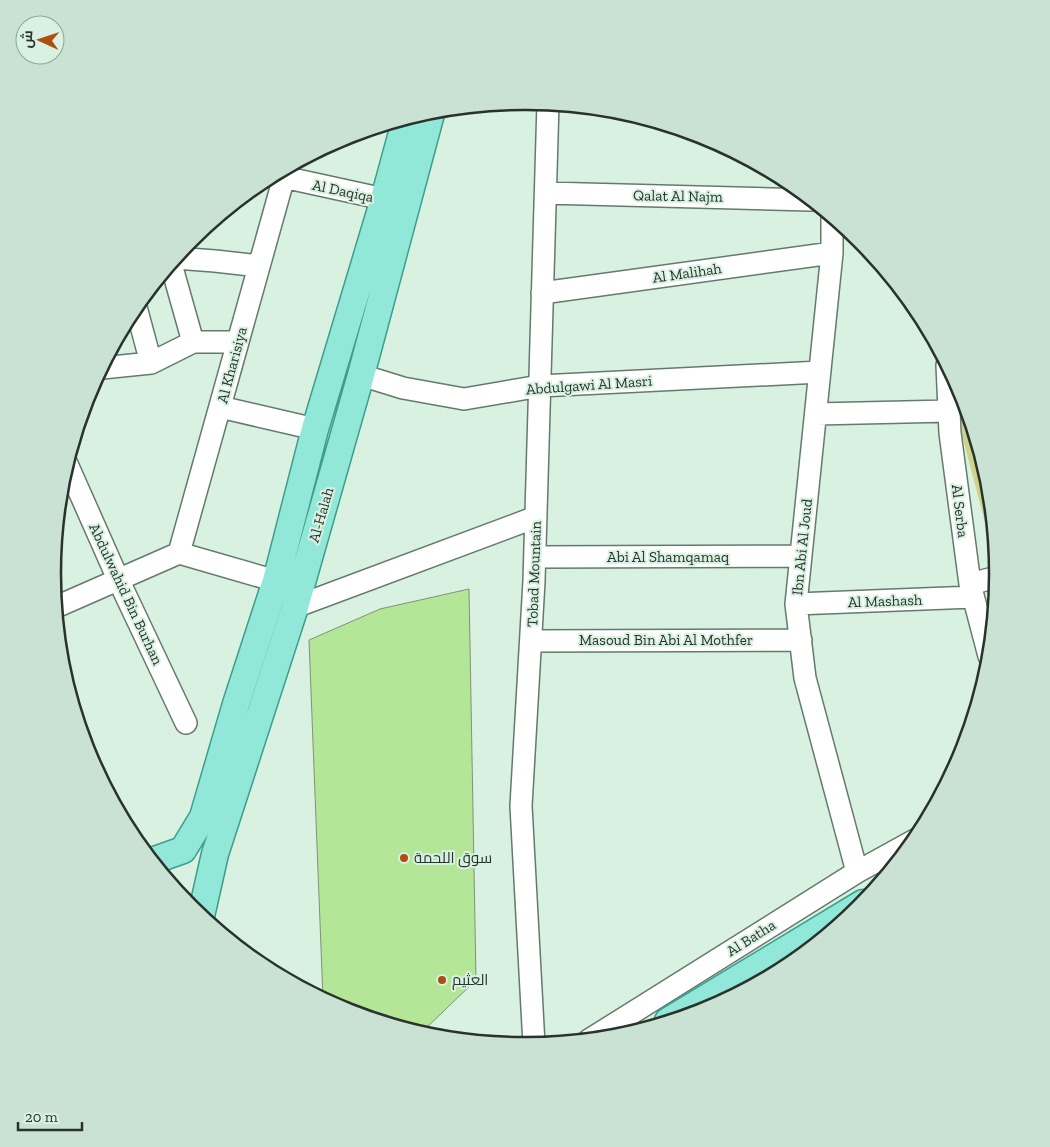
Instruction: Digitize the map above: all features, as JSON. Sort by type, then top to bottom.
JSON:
[{"type":"main road","name":"Al-Halah","points":[[204,907],[215,854],[295,607],[361,375],[429,120]]},
{"type":"main road","name":"Al-Halah","points":[[159,858],[183,850],[203,817],[236,704],[276,582],[315,429],[384,199],[404,126]]},
{"type":"main road","name":"Al Batha","points":[[699,1003],[828,924]]},
{"type":"street","name":"Tobad Mountain","points":[[534,1037],[522,806],[535,557],[548,111]]},
{"type":"street","name":"Al Daqiqa","points":[[285,177],[384,199]]},
{"type":"street","name":"Al Kharisiya","points":[[179,553],[259,266],[278,181]]},
{"type":"street","name":"Qalat Al Najm","points":[[546,193],[799,200]]},
{"type":"street","name":"Ibn Abi Al Joud","points":[[832,226],[832,254],[796,604],[805,678],[857,872]]},
{"type":"street","name":"Al Malihah","points":[[542,293],[832,254]]},
{"type":"street","points":[[185,259],[259,266]]},
{"type":"street","points":[[173,271],[193,342]]},
{"type":"street","points":[[139,317],[151,363]]},
{"type":"street","points":[[109,367],[151,363],[193,342],[238,342]]},
{"type":"street","name":"Abdulgawi Al Masri","points":[[361,375],[403,388],[464,399],[540,386],[820,372]]},
{"type":"street","name":"Al Serba","points":[[947,382],[950,433],[971,590],[984,639]]},
{"type":"street","points":[[220,407],[315,429]]},
{"type":"street","points":[[816,414],[949,412]]},
{"type":"street","name":"Abdulwahid Bin Burhan","points":[[72,475],[118,579],[186,723]]},
{"type":"street","points":[[295,607],[536,517]]},
{"type":"street","points":[[62,604],[179,553],[276,582]]},
{"type":"street","name":"Abi Al Shamqamaq","points":[[535,557],[801,556]]},
{"type":"street","name":"Al Mashash","points":[[796,604],[971,590],[989,581]]},
{"type":"street","name":"Masoud Bin Abi Al Mothfer","points":[[531,641],[800,640]]},
{"type":"street","name":"Al Batha","points":[[606,1030],[857,872],[898,850]]},
{"type":"green space","points":[[962,418],[980,483],[987,528],[962,435]]},
{"type":"building","points":[[469,589],[476,980],[428,1026],[376,1013],[323,990],[309,640],[380,609]]},
{"type":"place","name":"سوق اللحمة","points":[[404,858]]},
{"type":"place","name":"العثيم","points":[[442,980]]}]
